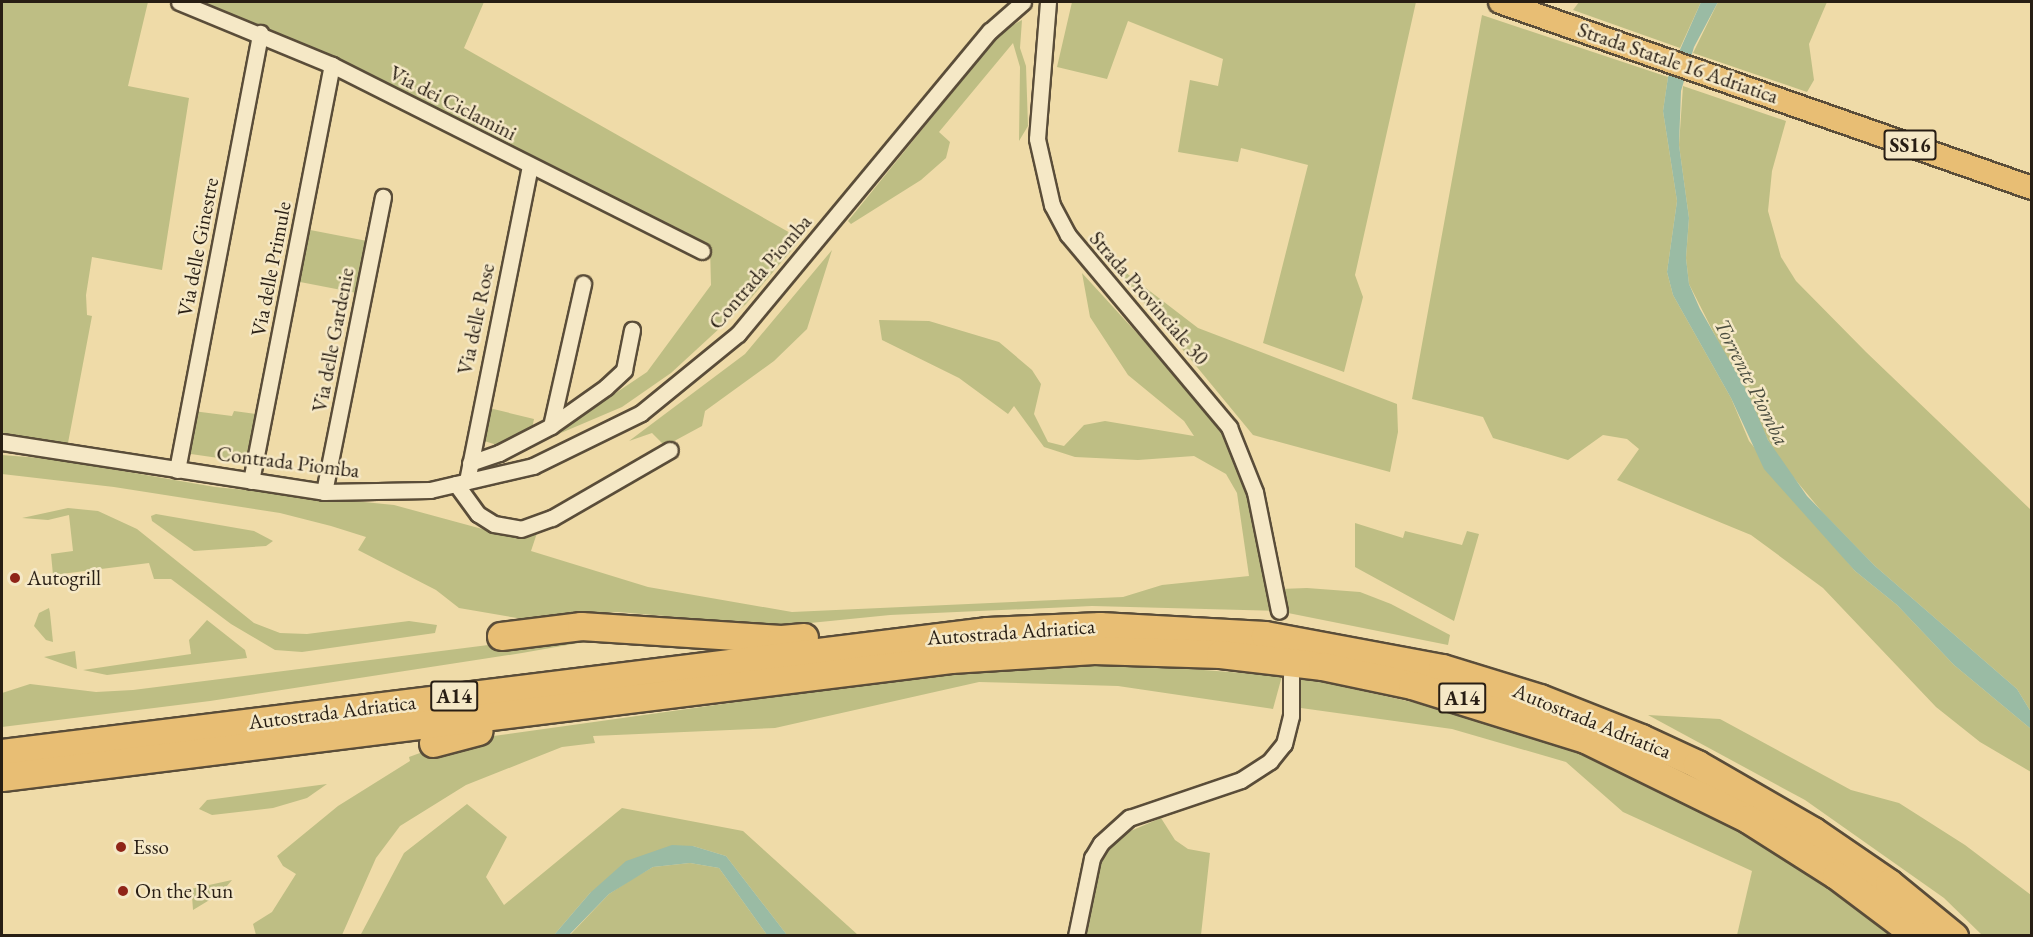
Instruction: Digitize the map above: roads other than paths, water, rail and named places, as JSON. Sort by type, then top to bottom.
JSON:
[{"type":"highway","points":[[501,636],[581,626],[781,639],[890,628],[907,639]]},
{"type":"highway","name":"Autostrada Adriatica","points":[[2,753],[907,639],[1060,627],[1214,631],[1325,643],[1481,679],[1587,715],[1707,770],[1813,831],[1889,883],[1954,936]]},
{"type":"highway","name":"Autostrada Adriatica","points":[[2,777],[951,659],[1094,650],[1210,653],[1322,666],[1491,707],[1585,740],[1637,763],[1801,851],[1917,936]]},
{"type":"highway","points":[[433,743],[476,732],[667,706],[691,690]]},
{"type":"main road","name":"Strada Statale 16 Adriatica","points":[[1500,2],[2031,188]]},
{"type":"street","name":"Via dei Ciclamini","points":[[179,2],[260,33],[332,65],[702,251]]},
{"type":"street","name":"Contrada Piomba","points":[[2,442],[324,492],[394,493],[461,482],[533,466],[606,433],[641,413],[682,383],[738,334],[990,31],[1023,2]]},
{"type":"street","name":"Strada Provinciale 30","points":[[1048,2],[1037,140],[1052,205],[1068,235],[1229,428],[1255,492],[1279,611]]},
{"type":"street","name":"Via delle Ginestre","points":[[177,470],[260,33]]},
{"type":"street","name":"Via delle Primule","points":[[251,481],[332,65]]},
{"type":"street","name":"Via delle Rose","points":[[461,482],[470,463],[530,166]]},
{"type":"street","name":"Via delle Gardenie","points":[[324,492],[383,197]]},
{"type":"street","points":[[550,426],[583,284]]},
{"type":"street","points":[[470,463],[499,453],[550,426],[606,387],[624,370],[632,330]]},
{"type":"street","points":[[461,482],[478,514],[494,524],[521,529],[552,518],[670,450]]},
{"type":"street","points":[[1076,936],[1090,866],[1101,843],[1129,818],[1218,789],[1264,766],[1284,744],[1291,716],[1291,676]]},
{"type":"place","name":"Autogrill","points":[[15,578]]},
{"type":"place","name":"Esso","points":[[121,847]]},
{"type":"place","name":"On the Run","points":[[123,891]]},
{"type":"water label","name":"Torrente Piomba","points":[[1752,382]]}]
